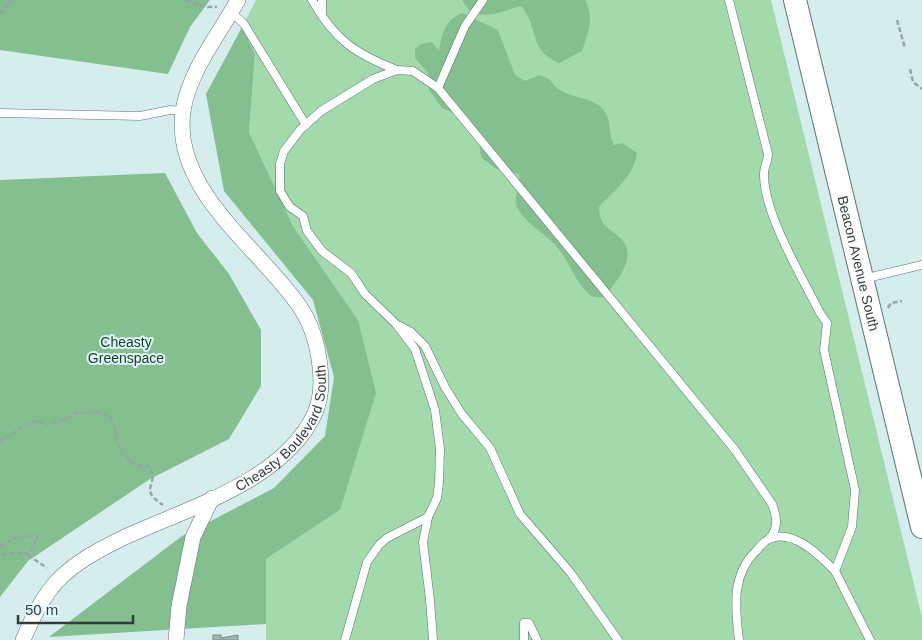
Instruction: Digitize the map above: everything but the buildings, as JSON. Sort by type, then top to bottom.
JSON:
[{"type":"main road","name":"Beacon Avenue South","points":[[794,0],[860,279],[922,527]]},
{"type":"street","name":"Cheasty Boulevard South","points":[[23,640],[49,590],[72,569],[101,549],[257,475],[287,453],[315,413],[321,393],[321,377],[318,350],[312,330],[300,307],[207,197],[194,176],[186,153],[182,132],[183,111],[187,91],[234,6]]},
{"type":"street","points":[[176,640],[179,606],[193,537],[212,498]]},
{"type":"lane","points":[[312,0],[334,32],[350,48],[397,70],[413,71],[438,88],[758,480],[768,495],[776,514],[776,528],[769,539],[748,559],[739,579],[736,609],[739,640]]},
{"type":"lane","points":[[322,0],[322,15]]},
{"type":"lane","points":[[438,88],[465,26],[483,0]]},
{"type":"lane","points":[[729,0],[768,154],[764,177],[770,204],[779,229],[820,313],[827,323],[824,350],[855,490],[852,526],[835,571]]},
{"type":"lane","points":[[234,6],[306,125]]},
{"type":"lane","points":[[397,70],[346,94],[306,125],[284,151],[278,177],[280,191],[290,207],[303,216],[307,231],[322,251],[351,273],[365,294],[396,324],[415,349],[435,410],[440,450],[437,498],[428,517],[423,542],[433,640]]},
{"type":"lane","points":[[0,113],[140,116],[170,110],[183,111]]},
{"type":"lane","points":[[860,279],[922,265]]},
{"type":"lane","points":[[396,324],[411,332],[425,346],[445,387],[461,413],[490,448],[520,514],[570,572],[618,640]]},
{"type":"lane","points":[[345,640],[367,562],[372,553],[387,538],[428,517]]},
{"type":"lane","points":[[769,539],[782,537],[800,543],[818,554],[835,571],[870,640]]},
{"type":"lane","points":[[524,640],[524,623],[529,624],[537,640]]},
{"type":"path","points":[[0,14],[12,0]]},
{"type":"path","points":[[186,0],[206,7],[234,6]]},
{"type":"path","points":[[898,20],[905,48]]},
{"type":"path","points":[[910,69],[913,82],[922,89]]},
{"type":"path","points":[[0,442],[28,422],[47,425],[68,418],[74,413],[99,412],[111,417],[116,446],[132,464],[151,468],[153,474],[149,492],[154,501],[161,503],[166,509]]},
{"type":"path","points":[[0,546],[14,538],[36,535],[38,540],[32,552],[23,554]]},
{"type":"path","points":[[0,556],[15,552],[23,554],[36,559],[47,568]]},
{"type":"green space","points":[[0,0],[210,0],[190,27],[168,74],[0,50]]},
{"type":"green space","points":[[256,0],[771,0],[922,617],[922,640],[266,640],[266,559],[340,510],[358,320],[293,226],[249,132],[255,54],[242,27]]},
{"type":"green space","points":[[462,0],[585,0],[590,13],[590,19],[582,51],[559,63],[542,51],[535,38],[531,22],[521,6],[485,15],[471,13]]},
{"type":"green space","points":[[462,13],[498,30],[515,75],[525,81],[539,75],[543,76],[562,92],[595,103],[601,107],[607,116],[614,145],[622,143],[637,153],[632,169],[599,207],[603,223],[622,240],[627,254],[626,262],[619,278],[603,297],[593,297],[581,286],[556,246],[523,216],[516,204],[519,174],[496,169],[481,157],[479,143],[475,137],[456,114],[442,108],[429,90],[428,73],[415,58],[415,49],[421,44],[432,42],[439,51],[441,38],[448,23]]},
{"type":"green space","points":[[242,27],[255,54],[249,132],[293,226],[358,320],[376,393],[340,510],[266,559],[266,624],[49,637],[182,536],[274,488],[325,436],[334,377],[313,300],[224,191],[206,94]]},
{"type":"green space","name":"Cheasty Greenspace","points":[[165,173],[197,233],[229,274],[261,330],[261,386],[229,439],[150,479],[28,561],[0,597],[0,180]]}]
